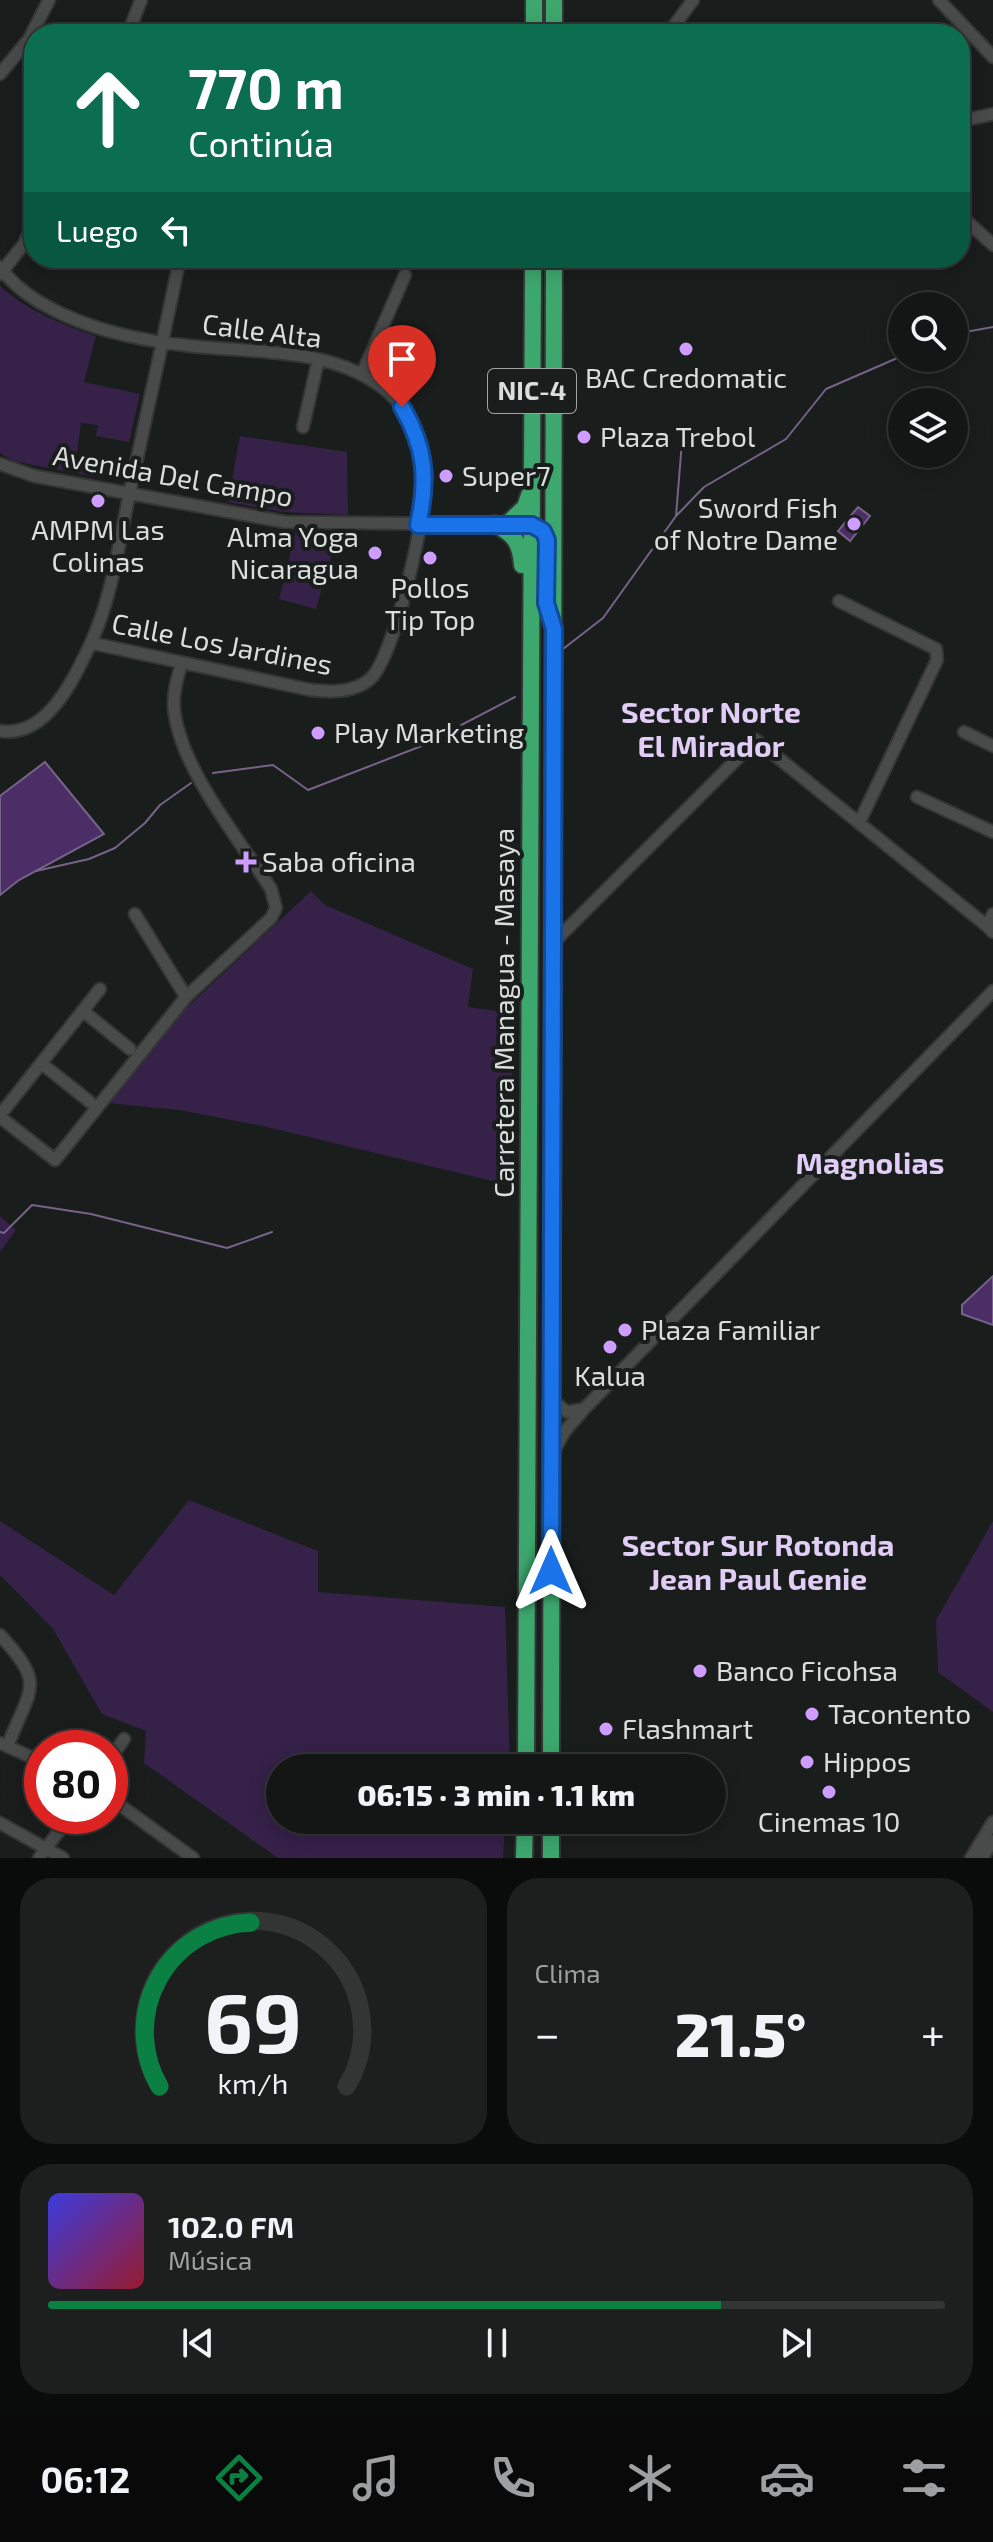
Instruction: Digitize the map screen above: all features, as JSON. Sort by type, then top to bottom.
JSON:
[{"type":"highway","points":[[554,0],[554,24]]},
{"type":"highway","points":[[534,3],[534,24]]},
{"type":"highway","points":[[534,3],[541,24]]},
{"type":"highway","name":"Carretera Managua - Masaya","points":[[526,1754],[533,268]]},
{"type":"highway","name":"Carretera Managua - Masaya","points":[[551,1754],[554,268]]},
{"type":"highway","points":[[553,622],[546,603],[547,540],[543,531],[532,525],[545,514],[547,460],[554,436]]},
{"type":"highway","points":[[531,485],[525,507],[500,524],[512,533],[520,545],[523,574],[531,598]]},
{"type":"highway","points":[[524,1858],[525,1834]]},
{"type":"highway","points":[[551,1834],[551,1858]]},
{"type":"street","points":[[37,24],[49,0]]},
{"type":"street","points":[[132,24],[141,0]]},
{"type":"street","points":[[675,24],[693,0]]},
{"type":"street","points":[[939,0],[962,24]]},
{"type":"street","points":[[970,33],[993,57]]},
{"type":"street","points":[[0,74],[24,45]]},
{"type":"street","points":[[970,119],[993,114]]},
{"type":"street","points":[[970,224],[993,245]]},
{"type":"street","points":[[1,271],[24,244]]},
{"type":"street","points":[[0,731],[25,730],[44,718],[59,701],[91,643],[114,569],[178,268]]},
{"type":"street","name":"Calle Alta","points":[[1,271],[21,291],[75,320],[116,335],[285,353],[362,374],[402,407],[422,448],[425,494],[418,525]]},
{"type":"street","points":[[362,374],[405,275]]},
{"type":"street","points":[[303,427],[318,361]]},
{"type":"street","name":"Avenida Del Campo","points":[[0,464],[34,476],[130,492],[241,517],[285,522],[532,525]]},
{"type":"street","name":"Calle Los Jardines","points":[[91,643],[181,665],[311,690],[346,690],[367,681],[388,653],[418,525]]},
{"type":"street","points":[[839,601],[936,649],[937,660],[859,823]]},
{"type":"street","points":[[100,989],[0,1116],[55,1160],[186,997],[271,918],[276,908],[271,889],[206,787],[182,740],[174,706],[181,665]]},
{"type":"street","points":[[964,732],[993,746]]},
{"type":"street","points":[[553,943],[756,740],[990,929],[993,914]]},
{"type":"street","points":[[917,797],[993,832]]},
{"type":"street","points":[[135,914],[186,997]]},
{"type":"street","points":[[551,1456],[561,1437],[584,1409],[993,991]]},
{"type":"street","points":[[83,1011],[130,1049]]},
{"type":"street","points":[[41,1063],[90,1102]]},
{"type":"street","points":[[552,1400],[567,1412],[584,1409]]},
{"type":"street","points":[[0,1635],[31,1674],[31,1686],[4,1744],[24,1753]]},
{"type":"street","points":[[128,1811],[193,1858]]},
{"type":"street","points":[[971,1858],[993,1822]]},
{"type":"street","points":[[0,1823],[63,1858]]},
{"type":"street","points":[[39,1858],[57,1834]]},
{"type":"street","points":[[982,1858],[993,1841]]},
{"type":"shaded area","points":[[0,286],[45,316],[96,336],[84,382],[140,394],[129,442],[96,436],[98,425],[81,423],[76,460],[96,463],[94,477],[13,461],[0,453]]},
{"type":"shaded area","points":[[240,436],[347,452],[348,515],[283,512],[228,502]]},
{"type":"shaded area","name":"Sword Fish of Notre Dame","points":[[858,507],[870,516],[850,541],[838,531]]},
{"type":"shaded area","points":[[296,530],[337,536],[316,609],[279,599]]},
{"type":"shaded area","points":[[45,762],[104,834],[19,880],[0,895],[0,796]]},
{"type":"shaded area","points":[[311,891],[325,905],[473,969],[468,1007],[514,1013],[509,1185],[263,1126],[179,1110],[108,1103],[177,1017]]},
{"type":"shaded area","points":[[0,1216],[16,1230],[0,1252]]},
{"type":"shaded area","points":[[993,1276],[993,1325],[962,1314],[962,1305]]},
{"type":"shaded area","points":[[189,1500],[318,1551],[318,1592],[505,1607],[510,1754],[266,1754],[266,1834],[504,1834],[503,1858],[278,1858],[144,1763],[146,1731],[102,1714],[53,1629],[0,1575],[0,1521],[114,1595]]},
{"type":"shaded area","points":[[993,1521],[993,1712],[938,1672],[936,1620]]},
{"type":"waterway","points":[[968,331],[993,327]]},
{"type":"waterway","points":[[676,516],[704,487],[786,439],[826,389],[888,362]]},
{"type":"waterway","points":[[563,649],[603,618],[676,516],[683,429]]},
{"type":"waterway","points":[[213,773],[273,765],[308,790],[419,747],[515,697]]},
{"type":"waterway","points":[[36,871],[89,859],[115,848],[145,823],[160,805],[191,783]]},
{"type":"waterway","points":[[0,1232],[4,1233],[32,1205],[91,1214],[227,1248],[272,1232]]},
{"type":"place","name":"BAC Credomatic","points":[[686,349]]},
{"type":"place","name":"Plaza Trebol","points":[[584,437]]},
{"type":"place","name":"Super7","points":[[446,476]]},
{"type":"place","name":"AMPM Las Colinas","points":[[98,501]]},
{"type":"place","name":"Sword Fish of Notre Dame","points":[[854,524]]},
{"type":"place","name":"Alma Yoga Nicaragua","points":[[375,553]]},
{"type":"place","name":"Pollos Tip Top","points":[[430,558]]},
{"type":"place","name":"Play Marketing","points":[[318,733]]},
{"type":"place","name":"Saba oficina","points":[[246,862]]},
{"type":"place","name":"Plaza Familiar","points":[[625,1330]]},
{"type":"place","name":"Kalua","points":[[610,1347]]},
{"type":"place","name":"Banco Ficohsa","points":[[700,1671]]},
{"type":"place","name":"Tacontento","points":[[812,1714]]},
{"type":"place","name":"Flashmart","points":[[606,1729]]},
{"type":"place","name":"Hippos","points":[[807,1762]]},
{"type":"place","name":"Cinemas 10","points":[[829,1792]]},
{"type":"district","name":"Sector Norte El Mirador","points":[[711,730]]},
{"type":"district","name":"Magnolias","points":[[870,1164]]},
{"type":"district","name":"Sector Sur Rotonda Jean Paul Genie","points":[[758,1563]]},
{"type":"route","points":[[402,407],[415,429],[426,472],[418,525],[532,525],[543,531],[547,540],[546,603],[554,629],[551,1571]]}]
